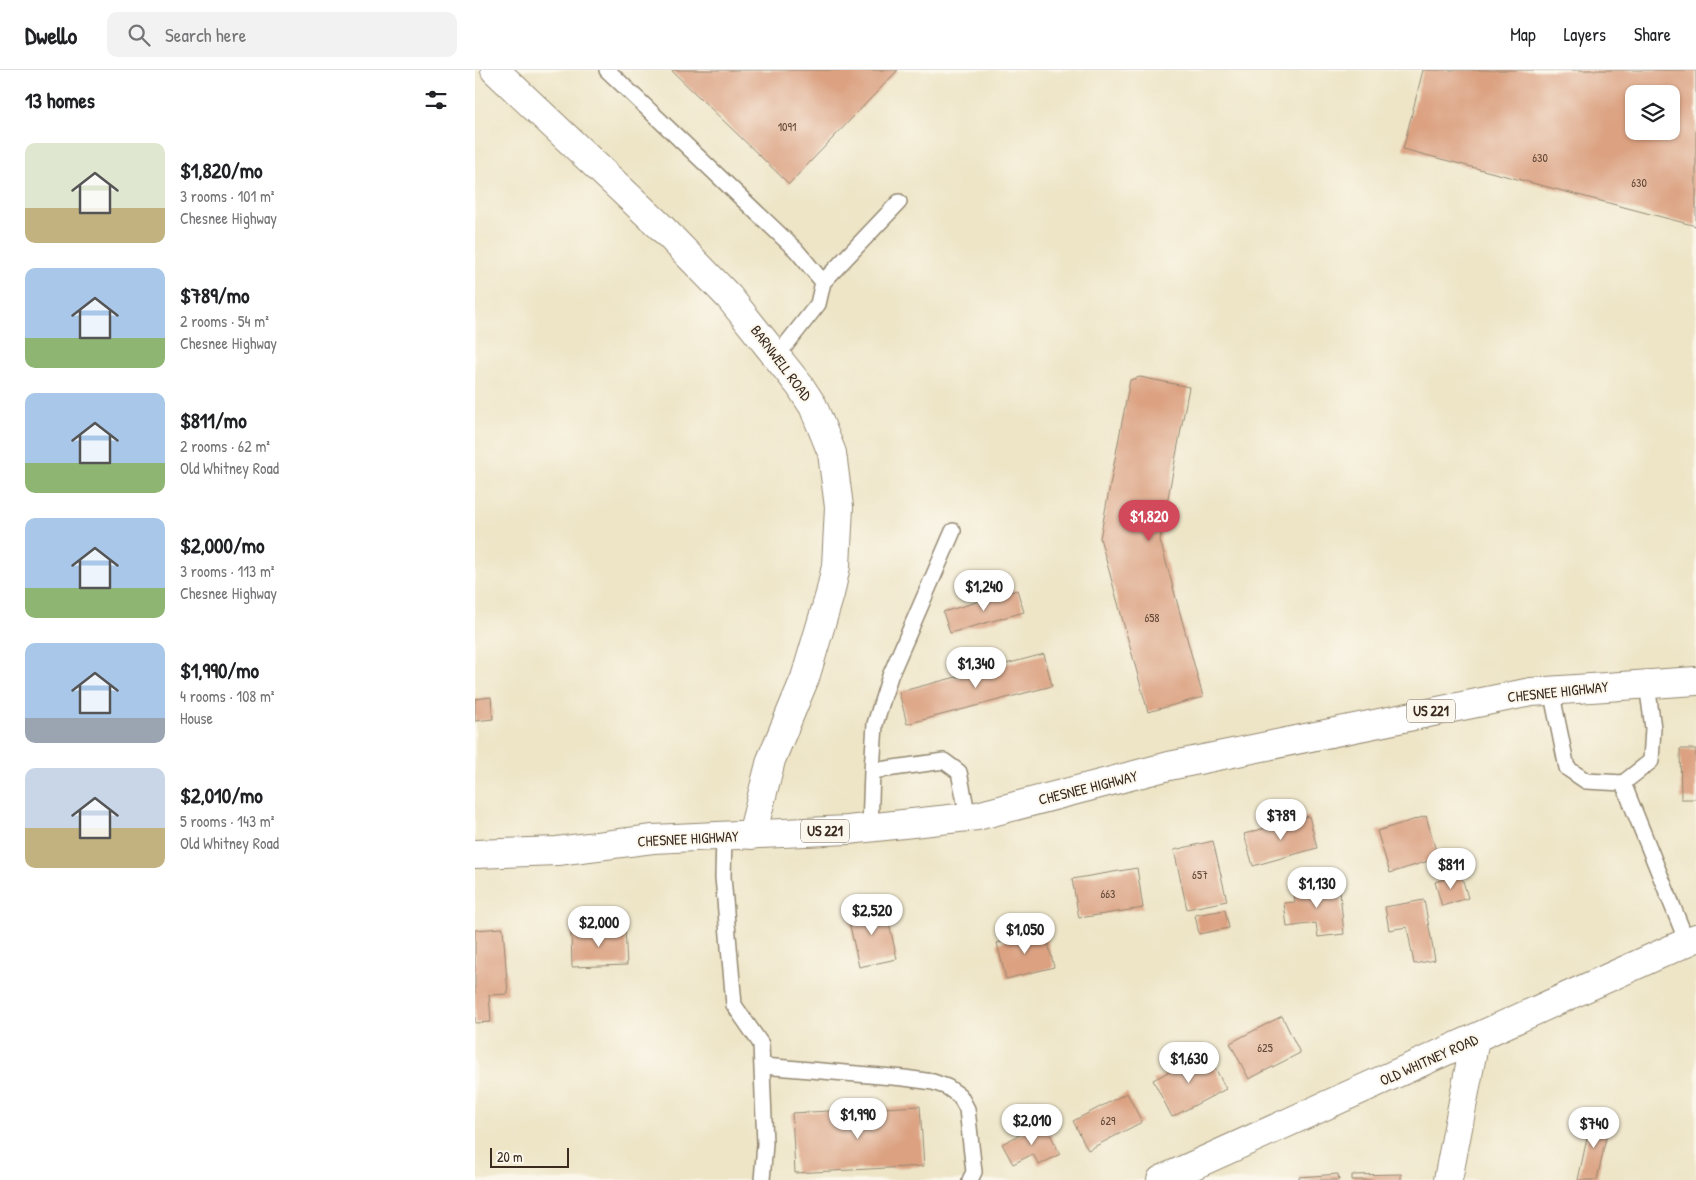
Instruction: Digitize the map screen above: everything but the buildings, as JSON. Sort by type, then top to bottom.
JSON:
[{"type":"street","name":"BARNWELL ROAD","points":[[495,70],[661,227],[729,298],[777,356],[813,406],[824,429],[832,453],[837,478],[839,536],[830,594],[805,678],[771,760],[752,835]]},
{"type":"street","name":"CHESNEE HIGHWAY","points":[[475,854],[557,851],[653,840],[870,828],[968,817],[1169,766],[1531,692],[1696,681]]},
{"type":"street","name":"OLD WHITNEY ROAD","points":[[1161,1180],[1692,940]]},
{"type":"street","points":[[1448,1180],[1475,1039]]},
{"type":"lane","points":[[607,70],[796,250],[823,282]]},
{"type":"lane","points":[[777,356],[818,304],[823,282],[899,202]]},
{"type":"lane","points":[[870,828],[875,724],[890,676],[953,531]]},
{"type":"lane","points":[[1551,690],[1567,768],[1586,781],[1623,783],[1651,761],[1653,728],[1647,684]]},
{"type":"lane","points":[[872,771],[944,761],[959,772],[968,817]]},
{"type":"lane","points":[[1623,783],[1692,940]]},
{"type":"lane","points":[[724,836],[723,877],[734,1005],[761,1044],[765,1144],[762,1180]]},
{"type":"lane","points":[[763,1066],[904,1078],[933,1082],[947,1087],[960,1096],[967,1109],[974,1172],[970,1180]]}]
